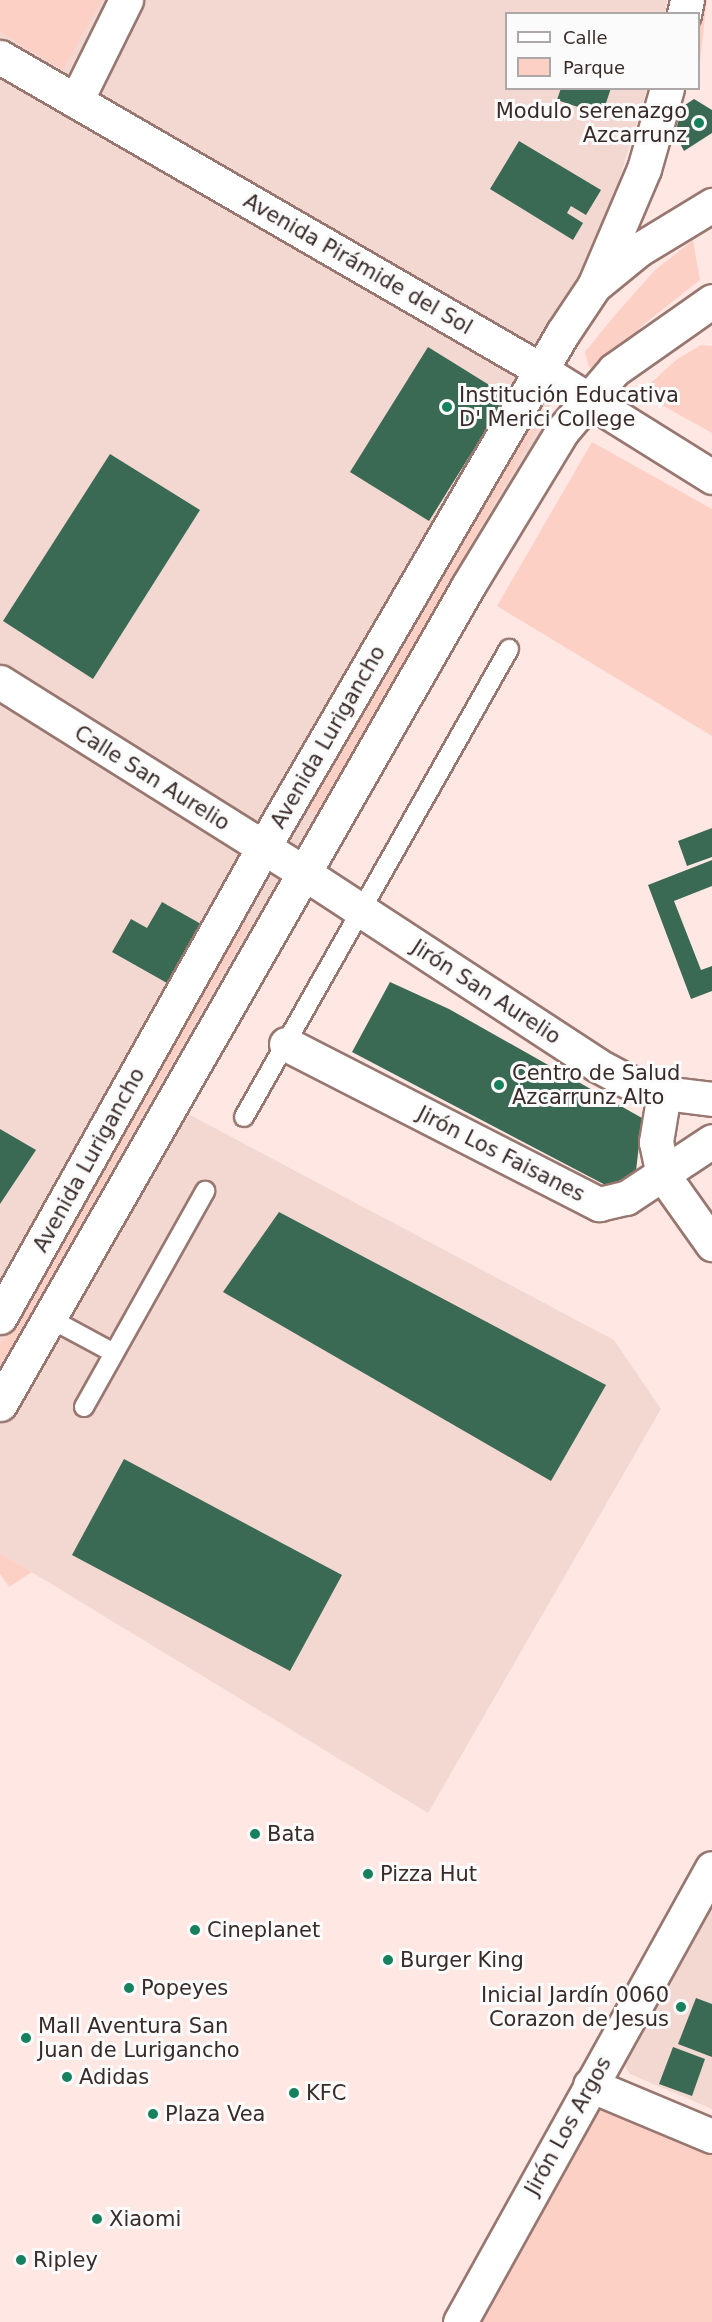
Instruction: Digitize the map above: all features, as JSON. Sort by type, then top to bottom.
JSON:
[{"type":"main road","points":[[76,101],[126,0]]},
{"type":"main road","name":"Avenida Pirámide del Sol","points":[[0,57],[542,370],[712,477]]},
{"type":"main road","points":[[594,286],[644,169],[666,90]]},
{"type":"main road","name":"Avenida Lurigancho","points":[[0,1317],[263,848],[542,370],[594,286],[638,250],[712,205]]},
{"type":"main road","name":"Avenida Lurigancho","points":[[0,1404],[468,586],[563,430],[614,370],[712,301]]},
{"type":"main road","name":"Calle San Aurelio","points":[[0,682],[304,873]]},
{"type":"main road","name":"Jirón San Aurelio","points":[[304,873],[597,1065],[627,1081],[664,1093],[712,1098]]},
{"type":"main road","name":"Jirón Los Faisanes","points":[[286,1044],[599,1204],[626,1198],[712,1141]]},
{"type":"main road","points":[[664,1093],[656,1142],[663,1175],[712,1244]]},
{"type":"main road","name":"Jirón Los Argos","points":[[460,2322],[712,1868]]},
{"type":"main road","points":[[590,2085],[712,2136]]},
{"type":"lane","points":[[244,1117],[509,649]]},
{"type":"lane","points":[[84,1407],[205,1191]]},
{"type":"lane","points":[[49,1317],[114,1353]]},
{"type":"shaded area","points":[[0,0],[667,0],[666,12],[505,12],[505,90],[647,90],[535,455],[160,1099],[614,1340],[661,1409],[428,1813],[0,1553]]},
{"type":"shaded area","name":"Inicial Jardín 0060 Corazon de Jesus","points":[[712,1903],[712,2109],[630,2074],[620,2058]]},
{"type":"green space","points":[[0,0],[102,0],[63,70],[0,32]]},
{"type":"green space","points":[[698,0],[707,0],[700,61],[700,12],[698,12]]},
{"type":"green space","points":[[693,240],[700,280],[643,325],[599,372],[589,367],[585,352],[615,315],[655,270]]},
{"type":"green space","points":[[701,345],[712,346],[712,433],[640,393],[676,360]]},
{"type":"green space","points":[[539,416],[537,428],[318,813],[304,808],[528,421]]},
{"type":"green space","points":[[592,442],[712,509],[712,736],[497,606]]},
{"type":"green space","points":[[242,919],[250,924],[0,1367],[0,1345]]},
{"type":"green space","points":[[0,1553],[32,1572],[9,1587],[0,1574]]},
{"type":"green space","points":[[589,2102],[712,2148],[712,2322],[474,2322]]},
{"type":"building","points":[[560,90],[610,90],[602,115],[557,100]]},
{"type":"building","points":[[694,99],[712,110],[712,133],[684,151],[675,134],[682,107]]},
{"type":"building","points":[[519,141],[601,190],[586,215],[571,206],[567,213],[583,223],[573,240],[490,189]]},
{"type":"building","points":[[428,347],[507,396],[429,521],[350,472]]},
{"type":"building","points":[[110,454],[200,510],[93,679],[3,621]]},
{"type":"building","points":[[712,828],[712,857],[687,866],[678,841]]},
{"type":"building","points":[[712,860],[712,886],[674,901],[701,970],[712,966],[712,991],[691,999],[648,885]]},
{"type":"building","points":[[162,902],[201,924],[167,983],[112,952],[131,919],[147,928]]},
{"type":"building","name":"Centro de Salud Azcarrunz Alto","points":[[390,982],[449,1009],[642,1118],[635,1180],[613,1189],[352,1052]]},
{"type":"building","points":[[0,1129],[36,1150],[0,1204]]},
{"type":"building","points":[[279,1212],[606,1385],[551,1481],[223,1292]]},
{"type":"building","points":[[124,1459],[342,1575],[290,1671],[72,1555]]},
{"type":"building","points":[[696,1998],[712,2004],[712,2057],[678,2044]]},
{"type":"building","points":[[673,2047],[705,2059],[692,2096],[659,2084]]},
{"type":"place","name":"Modulo serenazgo Azcarrunz","points":[[699,123]]},
{"type":"place","name":"Institución Educativa D' Merici College","points":[[447,407]]},
{"type":"place","name":"Centro de Salud Azcarrunz Alto","points":[[499,1085]]},
{"type":"place","name":"Bata","points":[[255,1834]]},
{"type":"place","name":"Pizza Hut","points":[[368,1874]]},
{"type":"place","name":"Cineplanet","points":[[195,1930]]},
{"type":"place","name":"Burger King","points":[[388,1960]]},
{"type":"place","name":"Popeyes","points":[[129,1988]]},
{"type":"place","name":"Inicial Jardín 0060 Corazon de Jesus","points":[[681,2007]]},
{"type":"place","name":"Mall Aventura San Juan de Lurigancho","points":[[26,2038]]},
{"type":"place","name":"Adidas","points":[[67,2077]]},
{"type":"place","name":"KFC","points":[[294,2093]]},
{"type":"place","name":"Plaza Vea","points":[[153,2114]]},
{"type":"place","name":"Xiaomi","points":[[97,2219]]},
{"type":"place","name":"Ripley","points":[[21,2260]]}]
